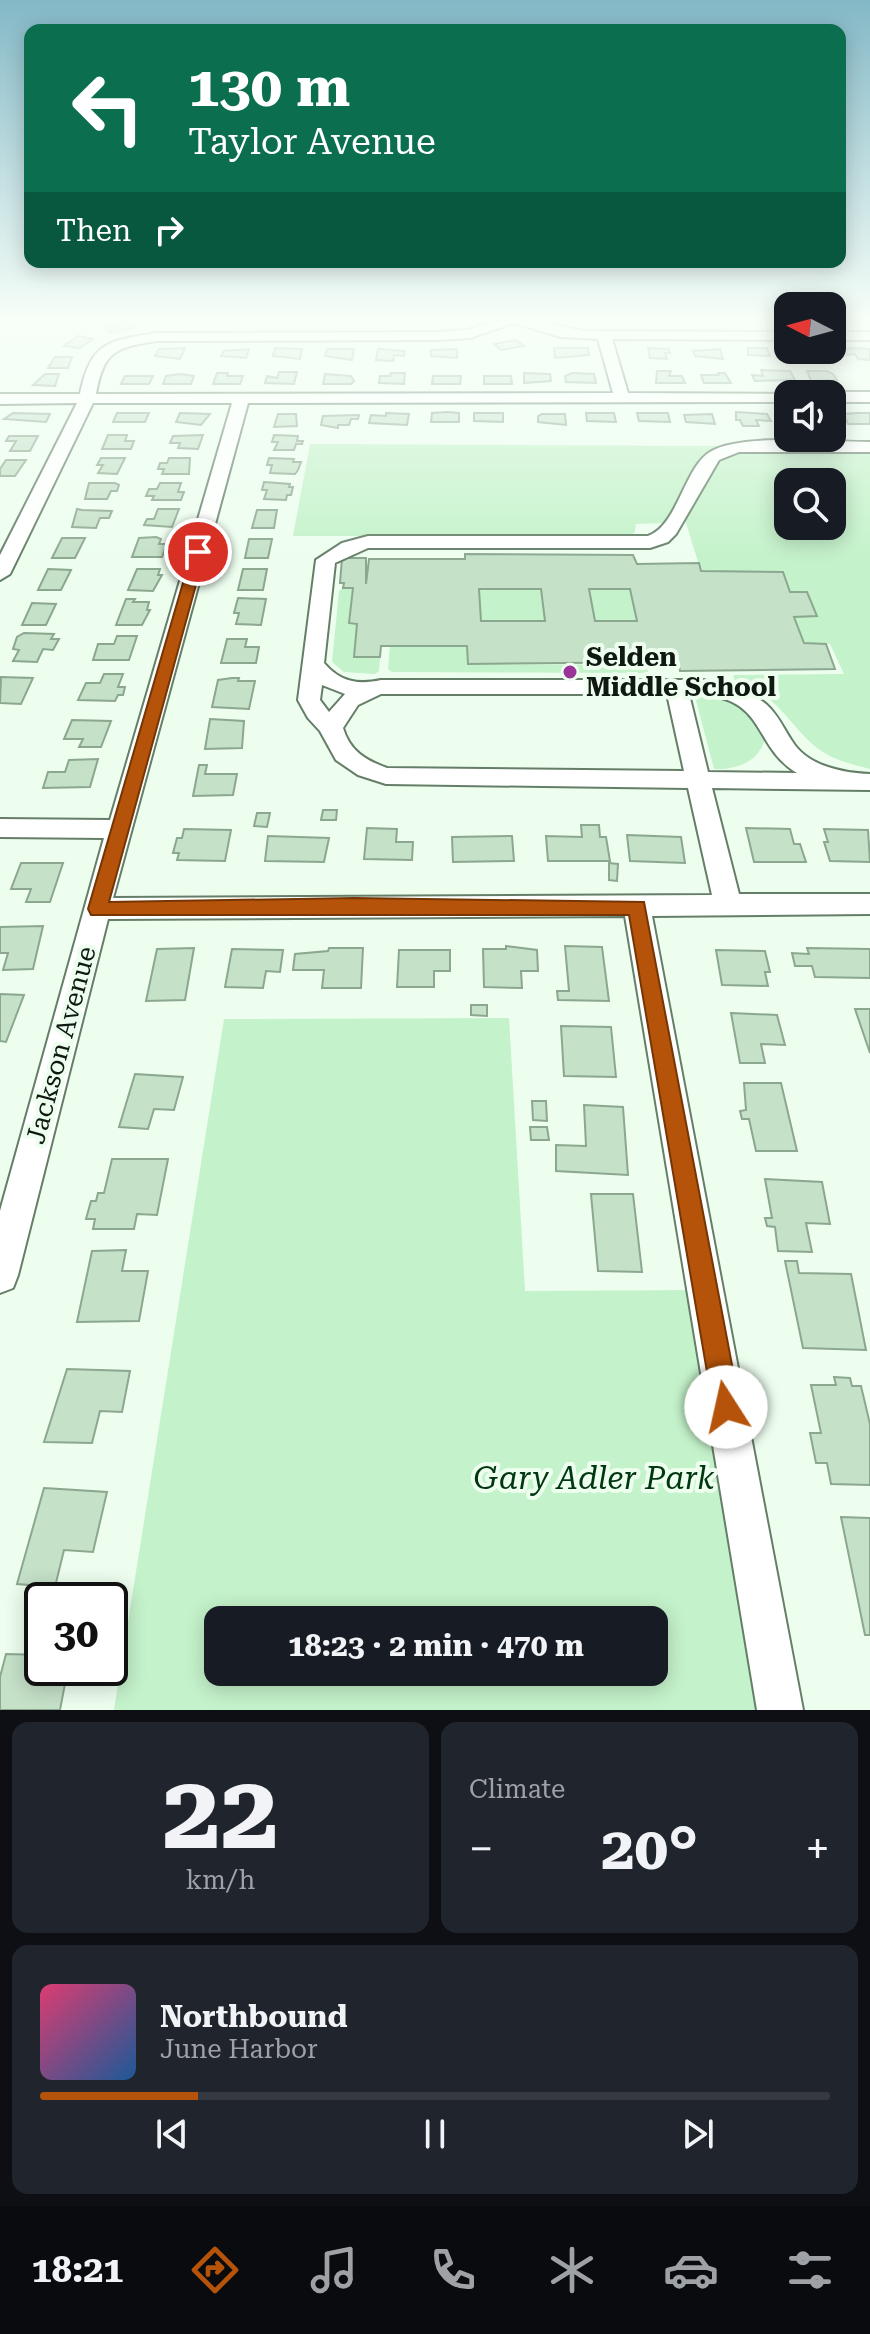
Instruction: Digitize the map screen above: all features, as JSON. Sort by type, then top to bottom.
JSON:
[{"type":"street","points":[[0,574],[86,401]]},
{"type":"street","name":"Jackson Avenue","points":[[0,1275],[97,909],[240,401]]},
{"type":"street","points":[[866,782],[386,776],[356,766],[343,756],[331,728],[316,713],[309,700],[326,560],[349,547],[368,542],[650,542],[661,538],[669,530],[713,457],[721,452],[736,447],[870,447]]},
{"type":"street","points":[[313,662],[319,674],[333,684],[361,691],[408,686],[703,687],[748,702],[766,716],[797,762],[824,773],[866,782]]},
{"type":"street","points":[[676,686],[701,780],[728,906]]},
{"type":"street","points":[[331,728],[339,711],[361,691]]},
{"type":"street","points":[[0,828],[121,829]]},
{"type":"street","points":[[97,909],[870,904]]},
{"type":"street","points":[[637,907],[780,1710]]},
{"type":"green space","points":[[310,444],[720,446],[665,523],[636,524],[635,532],[630,536],[293,536]]},
{"type":"green space","points":[[741,453],[870,453],[870,769],[823,752],[773,702],[735,681],[733,675],[844,674],[830,644],[804,643],[794,617],[817,616],[807,592],[790,592],[782,572],[701,571],[685,520],[704,477],[718,462]]},
{"type":"green space","points":[[353,588],[349,623],[357,624],[354,656],[380,657],[379,671],[375,674],[344,672],[332,662],[339,591]]},
{"type":"green space","points":[[479,589],[541,589],[545,621],[481,621]]},
{"type":"green space","points":[[589,589],[630,589],[637,621],[595,621]]},
{"type":"green space","points":[[390,645],[467,646],[468,664],[647,665],[648,673],[392,672],[388,669]]},
{"type":"green space","points":[[694,693],[727,699],[750,716],[766,734],[760,751],[748,762],[732,768],[714,769]]},
{"type":"green space","name":"Gary Adler Park","points":[[509,1018],[525,1291],[704,1290],[776,1710],[114,1710],[118,1686],[128,1686],[128,1622],[224,1019]]},
{"type":"building","points":[[736,412],[767,414],[771,421],[756,420],[759,426],[743,426],[740,420],[736,420]]},
{"type":"building","points":[[13,413],[50,414],[46,422],[4,419]]},
{"type":"building","points":[[117,413],[149,413],[145,422],[113,422]]},
{"type":"building","points":[[180,413],[210,414],[201,425],[176,422]]},
{"type":"building","points":[[386,413],[409,414],[407,425],[369,423],[371,415],[386,416]]},
{"type":"building","points":[[432,413],[459,413],[459,422],[431,422]]},
{"type":"building","points":[[474,413],[503,413],[503,422],[474,421]]},
{"type":"building","points":[[586,413],[614,413],[616,422],[587,421]]},
{"type":"building","points":[[637,413],[668,413],[670,422],[639,421]]},
{"type":"building","points":[[870,413],[870,424],[848,424],[846,414]]},
{"type":"building","points":[[278,414],[296,414],[297,426],[274,427]]},
{"type":"building","points":[[565,414],[566,425],[538,422],[538,416]]},
{"type":"building","points":[[712,414],[715,424],[686,422],[684,415]]},
{"type":"building","points":[[359,415],[358,419],[351,419],[349,425],[338,425],[338,428],[321,425],[323,416]]},
{"type":"building","points":[[108,435],[127,435],[125,441],[134,441],[131,449],[102,449]]},
{"type":"building","points":[[203,435],[198,449],[178,448],[180,443],[170,443],[173,436]]},
{"type":"building","points":[[274,435],[298,436],[297,441],[303,441],[296,444],[294,450],[274,450],[278,442],[272,442]]},
{"type":"building","points":[[9,436],[38,436],[30,451],[10,451],[16,441],[6,441]]},
{"type":"building","points":[[101,458],[125,458],[117,474],[98,473],[103,465],[97,465]]},
{"type":"building","points":[[169,458],[190,458],[189,474],[162,474],[164,469],[158,469],[160,463],[167,463]]},
{"type":"building","points":[[269,458],[301,462],[295,474],[270,473],[272,465],[267,465]]},
{"type":"building","points":[[6,460],[26,460],[15,476],[0,476],[0,469]]},
{"type":"building","points":[[264,482],[290,484],[289,487],[293,487],[291,495],[287,495],[286,500],[264,499],[267,490],[262,490]]},
{"type":"building","points":[[89,483],[119,485],[107,499],[85,499]]},
{"type":"building","points":[[160,483],[181,483],[178,492],[184,492],[181,500],[152,500],[154,496],[146,496],[149,489],[157,489]]},
{"type":"building","points":[[77,509],[112,511],[109,518],[100,518],[96,528],[72,527]]},
{"type":"building","points":[[158,509],[179,509],[172,527],[144,525],[147,519],[154,519]]},
{"type":"building","points":[[257,510],[277,510],[274,528],[252,528]]},
{"type":"building","points":[[62,538],[85,538],[75,558],[52,558]]},
{"type":"building","points":[[139,538],[161,539],[159,544],[167,544],[162,557],[132,557]]},
{"type":"building","points":[[249,539],[272,539],[268,558],[245,558]]},
{"type":"building","points":[[465,554],[633,555],[637,564],[699,563],[701,571],[783,572],[790,592],[807,592],[817,616],[794,617],[804,643],[826,644],[835,669],[680,671],[678,662],[468,664],[467,646],[381,646],[380,657],[354,657],[357,624],[349,623],[353,588],[343,588],[344,583],[340,583],[342,558],[366,558],[366,584],[369,559],[465,559]],"holes":[[[479,589],[541,589],[545,621],[481,621]],[[589,589],[630,589],[637,621],[595,621]]]},
{"type":"building","points":[[48,569],[71,570],[61,590],[38,590]]},
{"type":"building","points":[[137,569],[160,569],[158,575],[162,575],[153,591],[128,590]]},
{"type":"building","points":[[243,569],[267,569],[263,590],[238,590]]},
{"type":"building","points":[[238,598],[266,599],[261,625],[236,624],[239,613],[234,613]]},
{"type":"building","points":[[126,599],[149,602],[147,610],[150,610],[142,625],[116,625]]},
{"type":"building","points":[[32,603],[56,604],[46,625],[22,625]]},
{"type":"building","points":[[24,633],[54,634],[51,639],[59,639],[53,650],[43,649],[37,662],[13,661],[19,650],[13,649],[17,637]]},
{"type":"building","points":[[117,636],[137,636],[129,660],[93,660],[98,644],[114,644]]},
{"type":"building","points":[[227,639],[247,639],[245,647],[259,647],[256,663],[221,663]]},
{"type":"building","points":[[104,674],[123,674],[118,687],[125,687],[123,695],[118,695],[115,701],[78,700],[86,683],[100,683]]},
{"type":"building","points":[[1,677],[33,678],[21,704],[0,703]]},
{"type":"building","points":[[218,680],[255,681],[249,709],[212,707]]},
{"type":"building","points":[[210,719],[244,721],[242,748],[205,749]]},
{"type":"building","points":[[72,720],[111,721],[101,747],[79,747],[83,739],[64,739]]},
{"type":"building","points":[[98,759],[90,787],[43,788],[48,772],[65,772],[69,760]]},
{"type":"building","points":[[199,765],[207,765],[205,774],[237,774],[233,795],[193,796]]},
{"type":"building","points":[[323,810],[337,810],[336,820],[321,820]]},
{"type":"building","points":[[257,813],[270,813],[267,827],[254,826]]},
{"type":"building","points":[[581,825],[599,825],[600,837],[606,837],[610,861],[548,861],[546,836],[582,837]]},
{"type":"building","points":[[367,828],[397,829],[396,842],[413,842],[412,860],[364,859]]},
{"type":"building","points":[[746,828],[790,829],[794,844],[800,844],[806,862],[754,862]]},
{"type":"building","points":[[184,829],[231,830],[225,861],[177,860],[179,853],[173,853],[177,838],[182,838]]},
{"type":"building","points":[[824,829],[868,830],[870,862],[830,861]]},
{"type":"building","points":[[627,835],[681,837],[685,863],[630,861]]},
{"type":"building","points":[[268,836],[329,838],[324,862],[265,861]]},
{"type":"building","points":[[512,836],[514,861],[453,862],[452,837]]},
{"type":"building","points":[[21,863],[63,863],[50,902],[26,902],[31,889],[11,889]]},
{"type":"building","points":[[609,863],[618,864],[617,881],[609,880]]},
{"type":"building","points":[[43,926],[33,969],[3,970],[8,953],[0,953],[0,927]]},
{"type":"building","points":[[506,946],[537,950],[538,971],[521,971],[522,988],[484,987],[483,949],[506,949]]},
{"type":"building","points":[[565,946],[602,947],[609,1001],[558,1000],[557,991],[569,991]]},
{"type":"building","points":[[194,948],[185,1000],[146,1001],[157,949]]},
{"type":"building","points":[[329,948],[363,948],[361,988],[322,988],[324,970],[293,970],[295,954],[328,951]]},
{"type":"building","points":[[807,948],[870,949],[870,978],[815,977],[812,966],[795,966],[792,953],[809,954]]},
{"type":"building","points":[[232,949],[283,950],[280,972],[266,971],[263,988],[225,987]]},
{"type":"building","points":[[399,950],[450,950],[450,971],[434,971],[434,987],[397,987]]},
{"type":"building","points":[[716,950],[765,951],[770,972],[765,972],[768,986],[722,985]]},
{"type":"building","points":[[0,994],[24,995],[6,1042],[0,1041]]},
{"type":"building","points":[[471,1005],[487,1005],[487,1016],[471,1015]]},
{"type":"building","points":[[855,1009],[870,1009],[870,1053]]},
{"type":"building","points":[[731,1013],[777,1015],[785,1045],[761,1044],[765,1063],[740,1063]]},
{"type":"building","points":[[561,1026],[611,1027],[616,1077],[564,1076]]},
{"type":"building","points":[[135,1074],[183,1077],[174,1110],[154,1109],[148,1129],[119,1127]]},
{"type":"building","points":[[744,1083],[781,1083],[797,1151],[756,1151],[749,1119],[742,1119],[740,1111],[746,1110]]},
{"type":"building","points":[[532,1101],[546,1101],[547,1121],[533,1120]]},
{"type":"building","points":[[584,1105],[623,1107],[628,1175],[556,1171],[556,1145],[586,1146]]},
{"type":"building","points":[[530,1127],[547,1127],[549,1140],[531,1140]]},
{"type":"building","points":[[112,1159],[168,1159],[157,1215],[137,1214],[134,1229],[93,1229],[95,1219],[86,1219],[91,1201],[96,1201],[98,1193],[104,1193]]},
{"type":"building","points":[[765,1179],[822,1182],[830,1224],[806,1223],[812,1252],[778,1251],[775,1227],[767,1226],[765,1218],[772,1218]]},
{"type":"building","points":[[591,1194],[633,1194],[642,1272],[598,1271]]},
{"type":"building","points":[[126,1250],[122,1271],[148,1271],[139,1321],[77,1322],[92,1251]]},
{"type":"building","points":[[785,1261],[797,1261],[799,1273],[851,1274],[866,1350],[803,1348]]},
{"type":"building","points":[[67,1369],[130,1371],[122,1412],[100,1411],[92,1443],[44,1442]]},
{"type":"building","points":[[834,1377],[850,1378],[852,1386],[861,1386],[870,1424],[870,1485],[831,1484],[827,1463],[816,1463],[810,1433],[821,1433],[811,1385],[836,1385]]},
{"type":"building","points":[[44,1488],[107,1492],[93,1552],[64,1550],[56,1582],[17,1584]]},
{"type":"building","points":[[841,1517],[870,1518],[870,1635],[865,1635]]},
{"type":"building","points":[[6,1654],[24,1654],[24,1686],[65,1686],[60,1710],[0,1710],[0,1677]]},
{"type":"place","name":"Selden Middle School","points":[[570,672]]},
{"type":"route","points":[[198,552],[97,909],[354,905],[637,907],[726,1407]]}]
